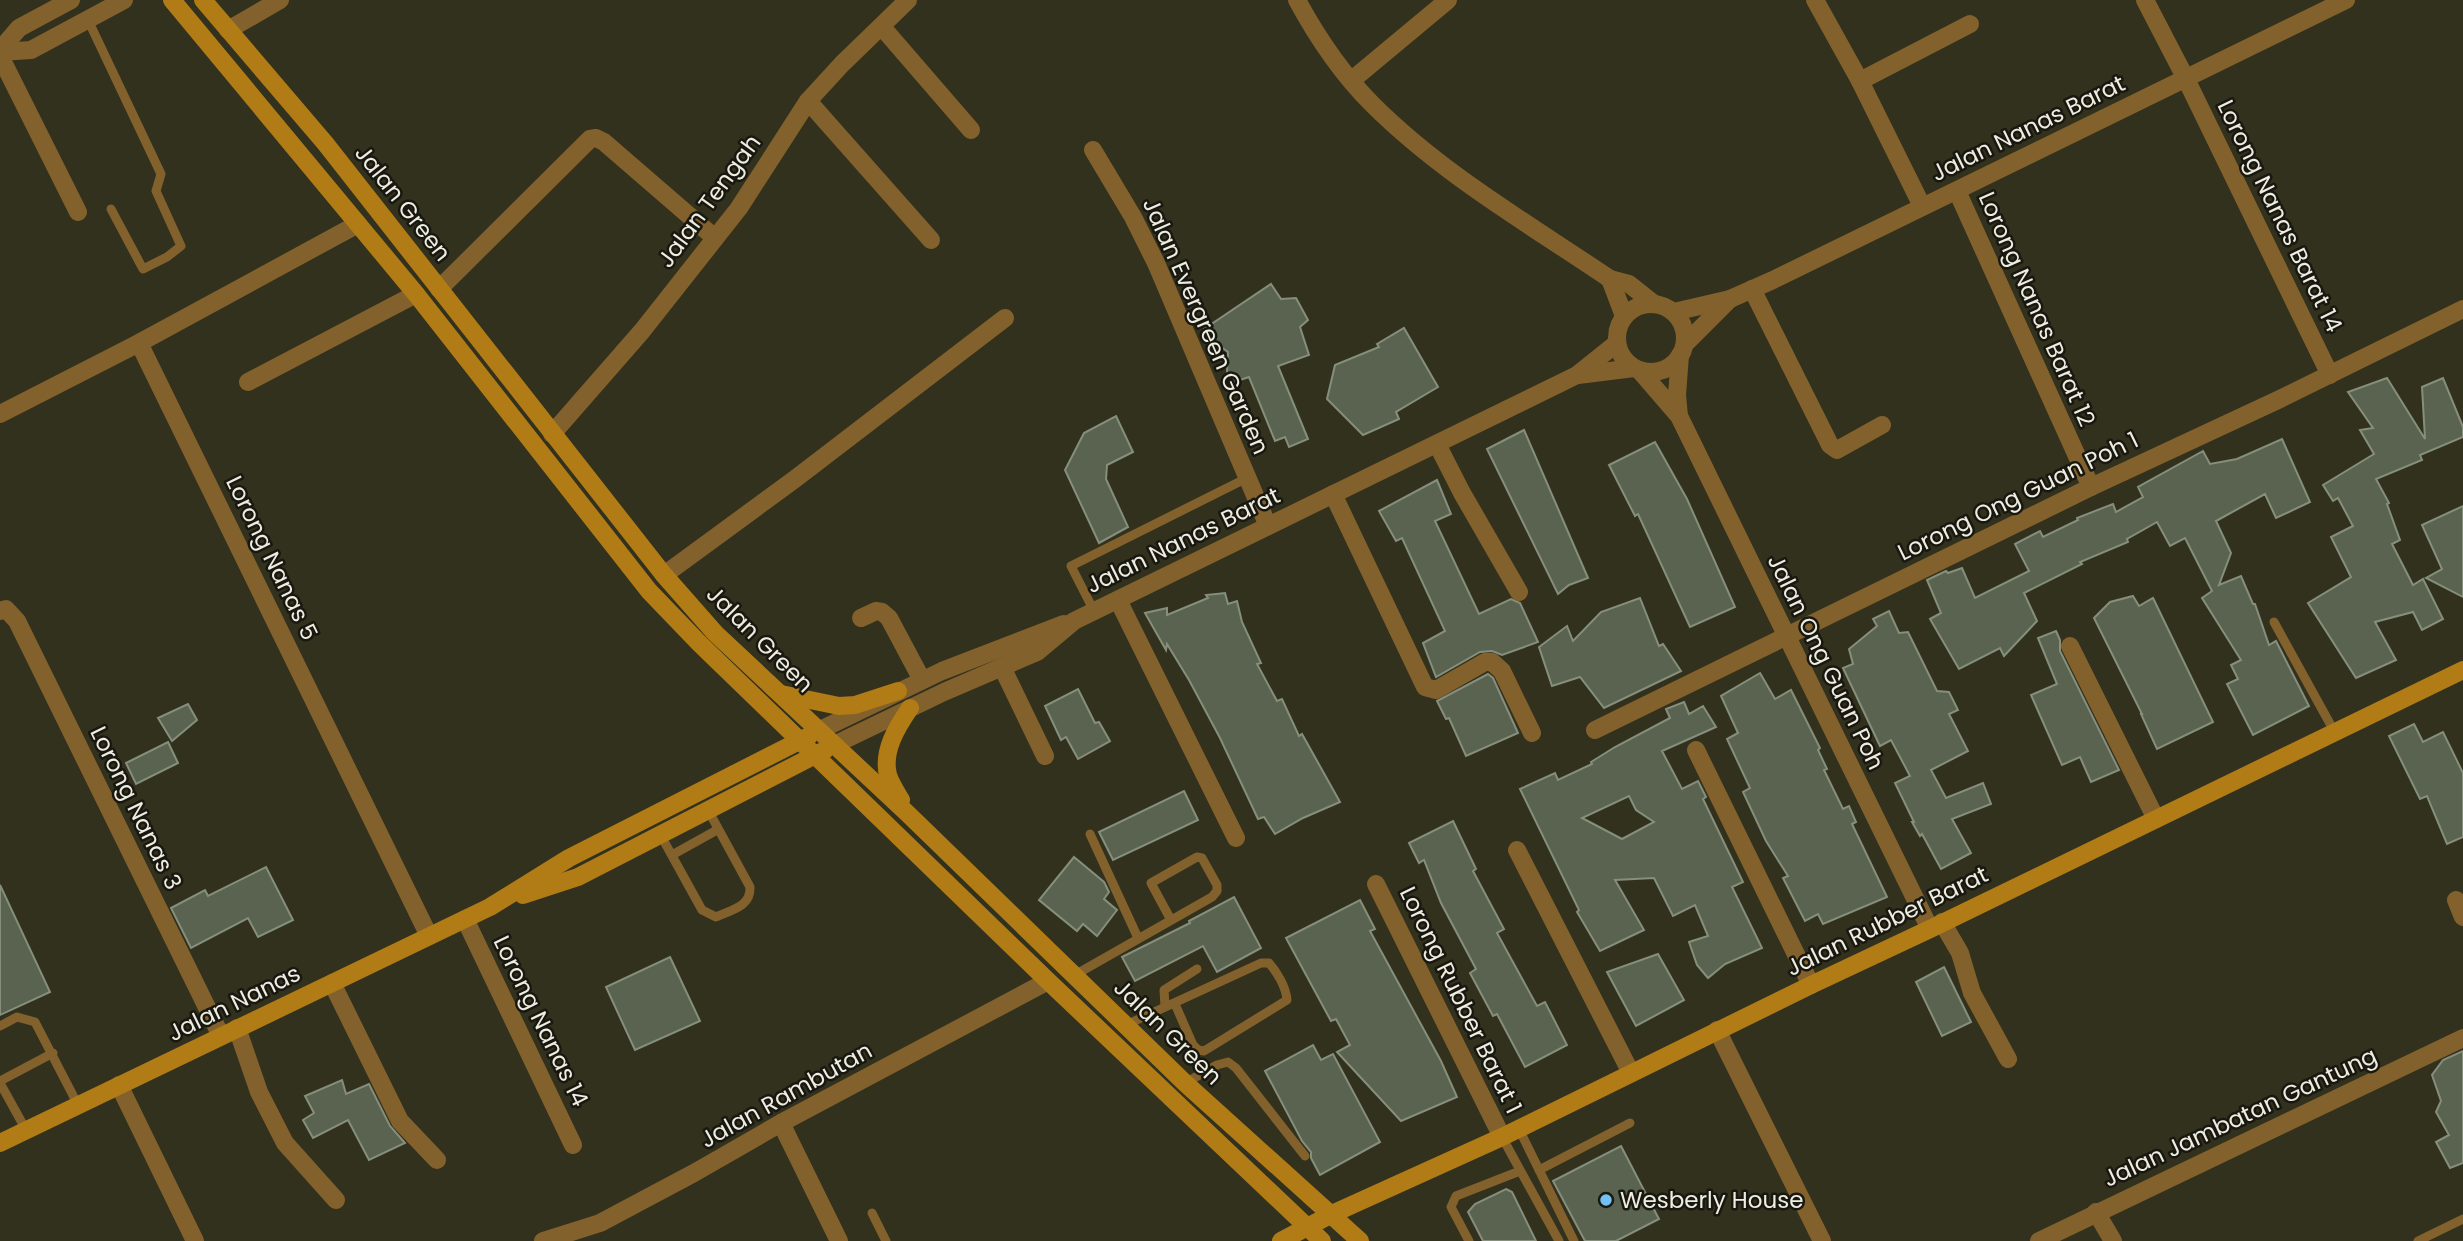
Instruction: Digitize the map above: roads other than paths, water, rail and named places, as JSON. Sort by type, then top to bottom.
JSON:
[{"type":"main road","name":"Jalan Green","points":[[173,0],[416,293],[649,592],[1048,981],[1322,1241]]},
{"type":"main road","name":"Jalan Green","points":[[203,0],[325,143],[664,575],[715,633],[907,813],[1185,1083],[1360,1241]]},
{"type":"main road","name":"Jalan Rubber Barat","points":[[1281,1241],[1332,1214],[1511,1133],[1717,1030],[2463,670]]},
{"type":"main road","points":[[777,693],[839,706],[855,705],[898,691]]},
{"type":"main road","points":[[907,813],[888,775],[888,753],[897,727],[910,708]]},
{"type":"main road","name":"Jalan Nanas","points":[[0,1143],[490,907],[569,858],[818,731]]},
{"type":"main road","name":"Jalan Nanas Barat","points":[[815,755],[834,745]]},
{"type":"main road","name":"Jalan Nanas","points":[[490,907],[578,877],[815,755]]},
{"type":"street","points":[[0,52],[19,28],[71,0]]},
{"type":"street","points":[[0,52],[31,50],[124,0]]},
{"type":"street","points":[[228,30],[280,0]]},
{"type":"street","name":"Jalan Tengah","points":[[552,434],[642,331],[739,208],[808,101],[908,0]]},
{"type":"street","points":[[1297,0],[1317,35],[1370,103],[1428,155],[1610,279],[1629,284],[1653,303],[1674,312],[1685,332],[1683,350],[1672,365],[1661,371],[1637,370],[1620,354],[1616,343],[1618,329],[1632,309],[1653,303]]},
{"type":"street","points":[[1352,80],[1448,0]]},
{"type":"street","points":[[1815,0],[1860,81],[1922,206]]},
{"type":"street","name":"Lorong Nanas Barat 14","points":[[2145,0],[2330,375]]},
{"type":"street","name":"Jalan Nanas Barat","points":[[1674,312],[1730,299],[1752,289],[2346,0]]},
{"type":"street","points":[[1860,81],[1970,24]]},
{"type":"street","points":[[882,27],[971,130]]},
{"type":"street","points":[[0,52],[78,212]]},
{"type":"street","points":[[808,101],[932,240]]},
{"type":"street","points":[[439,289],[590,139],[596,138],[604,142],[715,238]]},
{"type":"street","name":"Jalan Evergreen Garden","points":[[1093,150],[1133,217],[1156,263],[1268,526]]},
{"type":"street","name":"Lorong Nanas Barat 12","points":[[1957,191],[2091,487]]},
{"type":"street","points":[[0,414],[139,343],[358,224]]},
{"type":"street","points":[[1610,279],[1624,317]]},
{"type":"street","points":[[1752,289],[1830,446],[1837,450],[1882,425]]},
{"type":"street","points":[[248,382],[416,293]]},
{"type":"street","name":"Jalan Nanas Barat","points":[[1683,350],[1730,299]]},
{"type":"street","name":"Lorong Ong Guan Poh 1","points":[[1595,730],[2091,487],[2330,375],[2463,309]]},
{"type":"street","points":[[664,575],[1005,318]]},
{"type":"street","name":"Lorong Nanas 5","points":[[139,343],[429,936]]},
{"type":"street","name":"Jalan Nanas Barat","points":[[834,745],[1037,652],[1074,621],[1577,375],[1616,343]]},
{"type":"street","name":"Jalan Ong Guan Poh","points":[[1679,416],[1677,395],[1683,350]]},
{"type":"street","name":"Jalan Nanas Barat","points":[[1577,375],[1637,370]]},
{"type":"street","name":"Jalan Ong Guan Poh","points":[[1637,370],[1679,416],[1786,636],[1936,925],[1960,953],[1972,993],[2008,1059]]},
{"type":"street","points":[[1437,444],[1519,592]]},
{"type":"street","points":[[1334,494],[1425,687],[1436,690],[1485,662],[1492,662],[1502,671],[1532,733]]},
{"type":"street","points":[[1118,600],[1236,838]]},
{"type":"street","name":"Lorong Nanas 3","points":[[0,611],[6,609],[17,621],[285,1143],[336,1200]]},
{"type":"street","points":[[861,618],[876,611],[883,612],[922,680]]},
{"type":"street","points":[[818,731],[922,680],[1026,637],[1074,621]]},
{"type":"street","points":[[2070,646],[2156,819]]},
{"type":"street","points":[[1002,667],[1045,756]]},
{"type":"street","points":[[1696,750],[1811,985]]},
{"type":"street","points":[[1517,850],[1631,1073]]},
{"type":"street","name":"Lorong Rubber Barat 1","points":[[1377,884],[1511,1133]]},
{"type":"street","points":[[2456,900],[2463,917]]},
{"type":"street","name":"Lorong Nanas 14","points":[[465,919],[573,1145]]},
{"type":"street","name":"Jalan Rambutan","points":[[543,1241],[600,1223],[1048,981]]},
{"type":"street","points":[[332,983],[400,1121],[437,1160]]},
{"type":"street","points":[[1717,1030],[1822,1241]]},
{"type":"street","name":"Jalan Jambatan Gantung","points":[[2039,1241],[2463,1038]]},
{"type":"street","points":[[120,1085],[195,1241]]},
{"type":"street","points":[[781,1123],[839,1241]]},
{"type":"street","points":[[2096,1212],[2113,1241]]},
{"type":"lane","points":[[88,20],[161,174],[156,191],[181,246],[167,257],[142,269],[111,209]]},
{"type":"lane","points":[[1094,611],[1071,566],[1247,478]]},
{"type":"lane","points":[[2274,622],[2334,732]]},
{"type":"lane","points":[[660,834],[702,910],[716,917],[746,903],[751,896],[750,887],[708,810]]},
{"type":"lane","points":[[672,855],[717,830]]},
{"type":"lane","points":[[1090,834],[1138,939]]},
{"type":"lane","points":[[1073,976],[1212,897],[1217,891],[1217,885],[1202,858],[1197,857],[1151,883],[1171,920]]},
{"type":"lane","points":[[1126,1026],[1170,1005],[1261,963],[1269,962],[1287,1000],[1204,1051],[1198,1050],[1170,1005],[1164,990],[1196,969]]},
{"type":"lane","points":[[0,1026],[16,1017],[35,1022],[78,1105]]},
{"type":"lane","points":[[26,1130],[0,1082],[53,1053]]},
{"type":"lane","points":[[1185,1083],[1217,1065],[1228,1062],[1236,1068],[1305,1156]]},
{"type":"lane","points":[[1539,1170],[1630,1123]]},
{"type":"lane","points":[[1511,1133],[1539,1170],[1574,1241]]},
{"type":"lane","points":[[1511,1133],[1520,1171],[1559,1241]]},
{"type":"lane","points":[[1469,1241],[1451,1207],[1457,1196],[1520,1171]]},
{"type":"lane","points":[[873,1213],[886,1241]]},
{"type":"lane","points":[[2418,1241],[2463,1219]]},
{"type":"place","name":"Wesberly House","points":[[1606,1200]]}]
